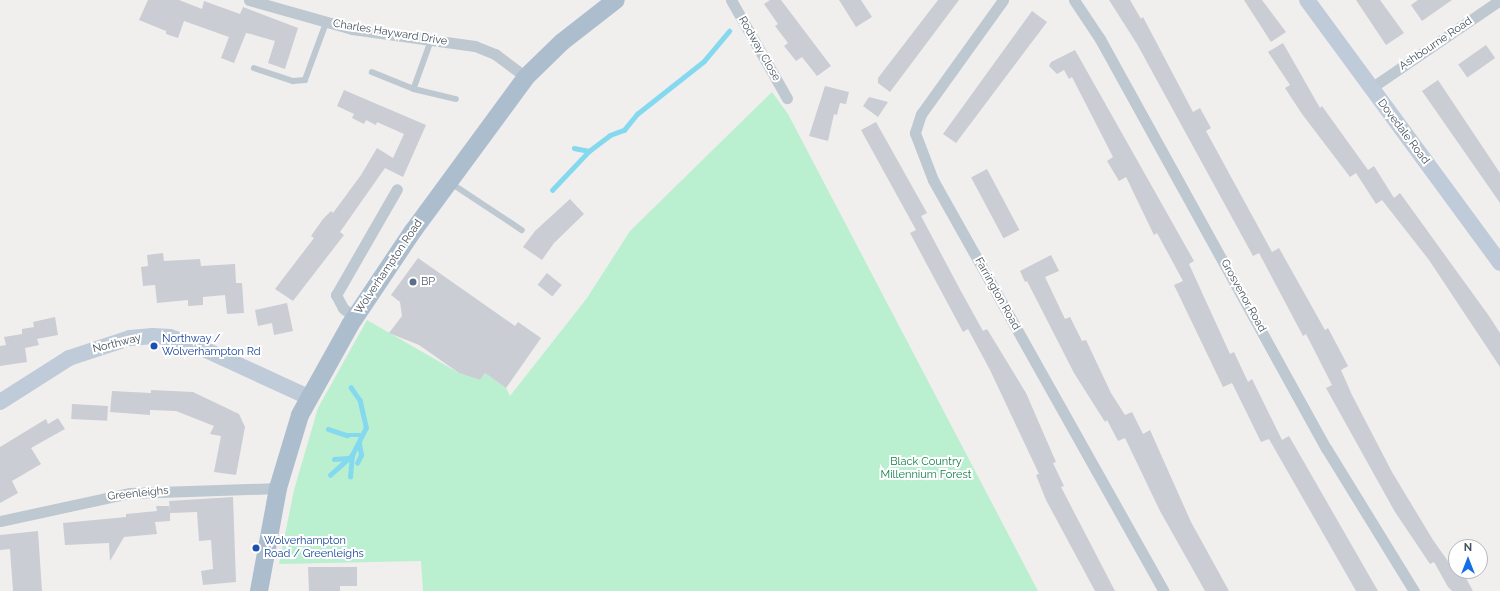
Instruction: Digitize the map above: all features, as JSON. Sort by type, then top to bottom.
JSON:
[{"type":"main road","name":"Wolverhampton Road","points":[[259,591],[278,488],[308,397],[354,318],[449,182],[526,77],[562,42],[616,0]]},
{"type":"street","name":"Charles Hayward Drive","points":[[248,0],[326,23],[432,38],[475,46],[495,54],[526,77]]},
{"type":"street","name":"Rodway Close","points":[[731,0],[786,98]]},
{"type":"street","name":"Farrington Road","points":[[1003,0],[921,114],[915,133],[933,180],[1164,591]]},
{"type":"street","name":"Grosvenor Road","points":[[1074,0],[1100,40],[1326,448],[1414,591]]},
{"type":"street","name":"Dovedale Road","points":[[1307,0],[1500,263]]},
{"type":"street","name":"Ashbourne Road","points":[[1371,88],[1500,0]]},
{"type":"street","points":[[354,318],[343,308],[336,295],[397,189]]},
{"type":"street","name":"Northway","points":[[0,402],[69,358],[130,338],[153,336],[170,337],[195,345],[308,397]]},
{"type":"street","name":"Greenleighs","points":[[0,521],[130,492],[278,488]]},
{"type":"lane","points":[[254,68],[293,81],[305,80],[326,23]]},
{"type":"lane","points":[[414,88],[432,38]]},
{"type":"lane","points":[[372,72],[414,88],[456,99]]},
{"type":"lane","points":[[449,182],[522,230]]},
{"type":"green space","name":"Black Country Millennium Forest","points":[[772,92],[788,114],[1038,591],[423,591],[421,561],[279,564],[294,490],[318,408],[367,320],[459,373],[480,380],[485,373],[506,388],[510,396],[587,298],[630,231]]},
{"type":"building","points":[[148,0],[179,0],[202,9],[204,1],[240,14],[243,7],[298,28],[285,69],[268,63],[275,41],[246,33],[234,63],[221,58],[229,37],[184,21],[178,38],[166,34],[166,31],[139,20]]},
{"type":"building","points":[[770,0],[781,0],[831,66],[817,76],[802,57],[796,61],[784,46],[788,43],[775,26],[778,24],[764,4]]},
{"type":"building","points":[[839,0],[861,0],[872,17],[856,27]]},
{"type":"building","points":[[938,0],[959,0],[890,92],[878,83],[878,78]]},
{"type":"building","points":[[1109,0],[1130,0],[1141,19],[1143,17],[1193,112],[1200,108],[1211,128],[1206,131],[1272,252],[1279,248],[1325,330],[1328,328],[1348,366],[1341,370],[1352,395],[1392,472],[1433,540],[1448,561],[1448,579],[1466,579],[1473,591],[1452,591],[1448,587],[1434,562],[1430,564],[1395,512],[1326,388],[1332,385],[1306,334],[1303,336],[1259,253],[1253,256],[1137,44]]},
{"type":"building","points":[[1244,0],[1262,0],[1286,32],[1271,42]]},
{"type":"building","points":[[1356,0],[1380,0],[1404,33],[1386,45]]},
{"type":"building","points":[[1418,0],[1452,0],[1422,21],[1411,5]]},
{"type":"building","points":[[1032,11],[1047,22],[956,143],[943,134]]},
{"type":"building","points":[[1283,43],[1320,108],[1322,106],[1368,170],[1374,166],[1394,198],[1400,193],[1489,316],[1500,333],[1500,367],[1429,260],[1382,200],[1376,204],[1356,173],[1350,177],[1302,114],[1285,88],[1290,85],[1268,52]]},
{"type":"building","points":[[1486,45],[1495,58],[1467,78],[1458,65]]},
{"type":"building","points":[[1075,50],[1194,261],[1189,264],[1230,354],[1234,352],[1248,382],[1252,379],[1282,440],[1289,436],[1378,591],[1356,591],[1269,439],[1261,442],[1232,383],[1223,387],[1174,285],[1183,281],[1157,233],[1154,235],[1126,177],[1119,181],[1107,161],[1113,157],[1072,77],[1069,79],[1064,70],[1057,74],[1049,66],[1051,62]]},
{"type":"building","points":[[1438,80],[1500,173],[1500,203],[1422,91]]},
{"type":"building","points":[[825,86],[849,92],[846,104],[840,103],[837,115],[834,114],[828,141],[809,136]]},
{"type":"building","points":[[344,90],[426,125],[403,177],[385,168],[340,232],[344,235],[293,301],[275,289],[314,238],[311,236],[323,219],[331,211],[333,213],[361,175],[377,148],[393,158],[404,134],[377,122],[376,125],[366,120],[364,124],[352,118],[354,114],[337,106]]},
{"type":"building","points":[[869,97],[888,102],[878,117],[863,106]]},
{"type":"building","points":[[876,122],[927,213],[921,216],[963,295],[983,331],[987,329],[1026,393],[1056,462],[1053,463],[1064,486],[1061,487],[1115,591],[1095,591],[1046,500],[1036,475],[1039,474],[990,370],[968,329],[963,332],[910,233],[916,230],[861,130]]},
{"type":"building","points":[[987,169],[1019,230],[1004,238],[971,177]]},
{"type":"building","points":[[570,199],[584,214],[554,243],[542,260],[523,247],[535,231]]},
{"type":"building","points":[[163,253],[164,261],[200,259],[201,266],[235,264],[236,283],[242,283],[244,313],[227,314],[225,295],[203,297],[203,305],[188,306],[188,300],[157,303],[155,285],[143,286],[141,267],[148,266],[147,255]]},
{"type":"building","points":[[1051,255],[1059,271],[1045,277],[1065,319],[1070,317],[1082,341],[1086,340],[1111,393],[1125,415],[1132,412],[1143,434],[1150,430],[1191,522],[1229,591],[1205,591],[1160,511],[1125,438],[1118,441],[1107,420],[1105,422],[1074,373],[1027,281],[1025,282],[1020,271]]},
{"type":"building","points":[[418,258],[515,326],[518,322],[541,338],[506,388],[485,373],[480,380],[459,373],[419,345],[389,333],[402,316],[400,302],[391,295]]},
{"type":"building","points":[[547,273],[562,285],[552,297],[538,285]]},
{"type":"building","points":[[287,303],[293,331],[274,335],[272,323],[258,326],[255,310]]},
{"type":"building","points":[[55,317],[58,335],[37,339],[39,345],[25,348],[27,362],[0,366],[0,346],[6,345],[4,337],[22,334],[22,329],[34,327],[33,322]]},
{"type":"building","points":[[151,390],[193,392],[239,414],[245,427],[236,475],[214,472],[221,436],[210,434],[214,426],[176,411],[150,410],[150,415],[110,412],[112,391],[151,393]]},
{"type":"building","points":[[72,404],[108,406],[107,421],[71,419]]},
{"type":"building","points":[[58,418],[65,429],[31,448],[41,464],[12,481],[18,493],[0,503],[0,447],[46,419],[48,424]]},
{"type":"building","points":[[233,497],[236,582],[203,585],[201,571],[213,569],[211,540],[199,541],[197,512],[170,513],[169,501]]},
{"type":"building","points":[[156,506],[169,506],[170,521],[155,522],[157,534],[124,537],[110,561],[109,543],[65,545],[63,523],[126,517],[126,514],[157,511]]},
{"type":"building","points":[[38,531],[42,591],[13,591],[10,549],[0,550],[0,535]]},
{"type":"building","points":[[308,567],[357,567],[357,586],[340,586],[340,591],[309,591]]},
{"type":"waterway","points":[[552,190],[589,151],[610,135],[624,130],[637,114],[704,61],[729,31]]},
{"type":"waterway","points":[[574,148],[589,151]]},
{"type":"waterway","points":[[330,475],[352,455],[366,428],[360,401],[351,388]]},
{"type":"waterway","points":[[328,429],[347,435],[360,435]]},
{"type":"waterway","points":[[357,463],[361,455],[359,444]]},
{"type":"waterway","points":[[350,477],[352,456]]},
{"type":"waterway","points":[[334,459],[348,458]]},
{"type":"place","name":"BP","points":[[413,282]]},
{"type":"place","name":"Northway / Wolverhampton Rd","points":[[154,346]]},
{"type":"place","name":"Wolverhampton Road / Greenleighs","points":[[256,548]]}]
